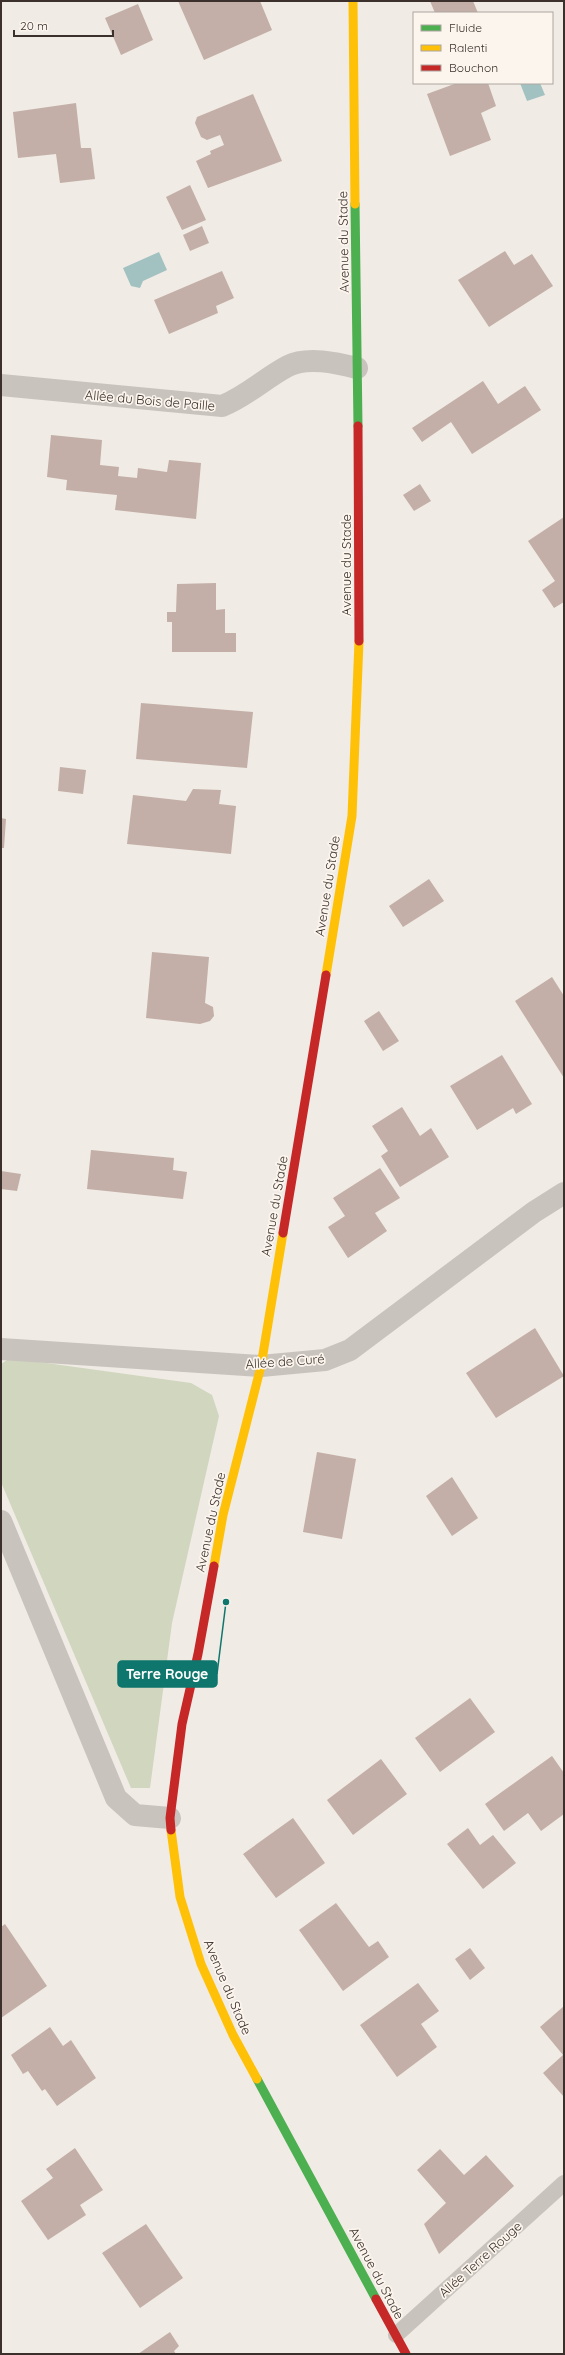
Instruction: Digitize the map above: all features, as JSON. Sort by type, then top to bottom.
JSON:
[{"type":"street","name":"Avenue du Stade","points":[[353,1],[360,619],[352,816],[261,1366],[223,1514],[198,1654],[182,1724],[170,1818],[180,1897],[201,1964],[233,2034],[406,2354]]},
{"type":"street","name":"Allée du Bois de Paille","points":[[1,385],[187,405],[222,406],[241,399],[289,365],[325,360],[357,368]]},
{"type":"street","name":"Allée de Curé","points":[[1,1349],[261,1366],[325,1360],[350,1350],[534,1212],[564,1192]]},
{"type":"street","points":[[1,1521],[116,1798],[135,1815],[170,1818]]},
{"type":"lane","name":"Allée Terre Rouge","points":[[396,2335],[564,2183]]},
{"type":"green space","points":[[10,1358],[191,1383],[212,1395],[219,1416],[172,1623],[150,1788],[131,1788],[1,1482],[1,1364]]},
{"type":"water","points":[[520,84],[540,84],[545,95],[527,101]]},
{"type":"water","points":[[159,252],[167,270],[143,281],[140,288],[131,286],[123,268]]},
{"type":"building","points":[[178,1],[260,1],[272,30],[204,60]]},
{"type":"building","points":[[430,1],[473,1],[478,12],[435,12]]},
{"type":"building","points":[[138,4],[153,40],[121,55],[105,18]]},
{"type":"building","points":[[454,84],[488,84],[496,106],[481,113],[491,140],[450,156],[427,94]]},
{"type":"building","points":[[253,94],[282,161],[208,188],[196,161],[211,154],[210,151],[224,145],[220,135],[207,140],[201,137],[195,123],[197,117]]},
{"type":"building","points":[[76,103],[81,148],[91,148],[95,179],[60,183],[56,154],[18,158],[13,112]]},
{"type":"building","points":[[190,185],[206,220],[182,230],[166,197]]},
{"type":"building","points":[[202,226],[209,243],[190,251],[183,235]]},
{"type":"building","points":[[505,251],[514,265],[532,254],[553,286],[489,327],[458,280]]},
{"type":"building","points":[[222,271],[234,298],[216,306],[218,313],[169,334],[154,300]]},
{"type":"building","points":[[483,381],[498,404],[525,386],[541,410],[472,454],[451,422],[422,442],[412,428]]},
{"type":"building","points":[[51,435],[102,440],[100,465],[119,467],[118,476],[137,478],[138,468],[167,472],[169,460],[201,463],[196,519],[115,510],[117,495],[66,490],[67,480],[47,477]]},
{"type":"building","points":[[420,484],[431,501],[414,511],[403,495]]},
{"type":"building","points":[[564,517],[564,602],[554,608],[542,590],[555,581],[528,541]]},
{"type":"building","points":[[216,583],[216,610],[225,609],[225,633],[236,633],[236,652],[172,652],[172,622],[167,622],[167,612],[176,612],[177,584]]},
{"type":"building","points":[[141,703],[253,712],[247,768],[136,759]]},
{"type":"building","points":[[60,767],[86,770],[83,794],[58,791]]},
{"type":"building","points":[[193,789],[221,790],[219,804],[236,806],[231,854],[127,844],[133,795],[186,801]]},
{"type":"building","points":[[1,818],[6,819],[4,848],[1,848]]},
{"type":"building","points":[[429,879],[444,901],[403,927],[389,906]]},
{"type":"building","points":[[152,952],[209,957],[205,1003],[213,1007],[214,1016],[210,1021],[200,1024],[146,1018]]},
{"type":"building","points":[[552,977],[564,996],[564,1078],[515,1001]]},
{"type":"building","points":[[379,1011],[399,1041],[383,1051],[364,1021]]},
{"type":"building","points":[[502,1055],[532,1104],[516,1114],[513,1108],[477,1130],[450,1086]]},
{"type":"building","points":[[402,1107],[420,1136],[431,1128],[449,1157],[400,1187],[381,1156],[388,1151],[372,1126]]},
{"type":"building","points":[[91,1150],[174,1158],[173,1170],[187,1172],[183,1199],[87,1189]]},
{"type":"building","points":[[380,1168],[400,1198],[375,1213],[387,1231],[348,1258],[328,1227],[345,1216],[333,1198]]},
{"type":"building","points":[[1,1171],[21,1174],[17,1191],[1,1189]]},
{"type":"building","points":[[535,1328],[564,1376],[496,1418],[466,1373]]},
{"type":"building","points":[[317,1452],[356,1459],[342,1539],[303,1532]]},
{"type":"building","points":[[452,1477],[478,1518],[452,1536],[426,1496]]},
{"type":"building","points":[[470,1698],[495,1732],[440,1772],[415,1738]]},
{"type":"building","points":[[552,1756],[564,1773],[564,1814],[541,1831],[528,1813],[504,1831],[485,1804]]},
{"type":"building","points":[[381,1759],[407,1794],[353,1835],[327,1800]]},
{"type":"building","points":[[293,1818],[325,1863],[276,1898],[243,1854]]},
{"type":"building","points":[[468,1828],[480,1845],[493,1835],[516,1863],[483,1889],[447,1844]]},
{"type":"building","points":[[336,1903],[369,1947],[378,1941],[389,1957],[343,1991],[299,1930]]},
{"type":"building","points":[[5,1924],[47,1986],[1,2018],[1,1927]]},
{"type":"building","points":[[470,1948],[485,1968],[470,1980],[455,1959]]},
{"type":"building","points":[[418,1983],[439,2011],[421,2024],[437,2047],[397,2077],[360,2025]]},
{"type":"building","points":[[564,2006],[564,2097],[543,2073],[563,2055],[540,2027]]},
{"type":"building","points":[[50,2027],[63,2046],[71,2040],[96,2078],[57,2106],[45,2089],[42,2091],[28,2071],[23,2074],[11,2055]]},
{"type":"building","points":[[75,2148],[103,2190],[80,2205],[86,2215],[48,2240],[21,2201],[53,2178],[46,2169]]},
{"type":"building","points":[[440,2149],[464,2175],[486,2155],[514,2186],[439,2254],[424,2224],[446,2203],[417,2170]]},
{"type":"building","points":[[146,2224],[183,2278],[140,2308],[102,2253]]},
{"type":"building","points":[[170,2332],[179,2346],[174,2351],[176,2354],[138,2354]]},
{"type":"traffic: fast","points":[[355,204],[358,426]]},
{"type":"traffic: fast","points":[[257,2079],[376,2299]]},
{"type":"traffic: slow","points":[[353,1],[355,204]]},
{"type":"traffic: slow","points":[[326,975],[352,816],[359,641]]},
{"type":"traffic: slow","points":[[214,1566],[223,1515],[261,1366],[283,1233]]},
{"type":"traffic: slow","points":[[171,1830],[180,1897],[201,1964],[233,2035],[257,2079]]},
{"type":"traffic: jam","points":[[358,426],[359,641]]},
{"type":"traffic: jam","points":[[283,1233],[326,975]]},
{"type":"traffic: jam","points":[[171,1830],[170,1818],[182,1724],[198,1654],[214,1566]]},
{"type":"traffic: jam","points":[[376,2299],[406,2354]]},
{"type":"place","name":"Terre Rouge","points":[[226,1602]]}]
